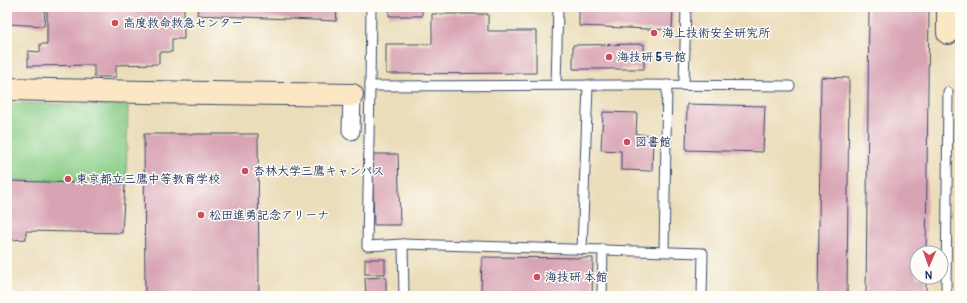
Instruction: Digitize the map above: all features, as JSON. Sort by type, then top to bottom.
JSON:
[{"type":"street","points":[[948,7],[954,34]]},
{"type":"street","points":[[7,89],[145,92],[361,90],[351,131]]},
{"type":"lane","points":[[371,7],[361,90],[367,246],[403,244],[703,253],[702,296]]},
{"type":"lane","points":[[556,85],[558,7]]},
{"type":"lane","points":[[684,85],[686,7]]},
{"type":"lane","points":[[361,90],[556,85],[790,86]]},
{"type":"lane","points":[[582,249],[588,85]]},
{"type":"lane","points":[[664,251],[666,85]]},
{"type":"lane","points":[[946,296],[948,92]]},
{"type":"lane","points":[[403,244],[404,296]]},
{"type":"lane","points":[[602,296],[603,249]]},
{"type":"green space","points":[[7,103],[128,106],[126,182],[7,180]]},
{"type":"building","points":[[7,7],[45,7],[44,26],[7,24]]},
{"type":"building","name":"高度救命救急センター","points":[[47,7],[184,7],[184,39],[172,39],[172,52],[159,52],[159,64],[116,65],[116,77],[94,77],[94,65],[28,66],[28,51],[40,52],[40,44],[47,44]]},
{"type":"building","points":[[198,7],[337,7],[336,21],[197,15]]},
{"type":"building","points":[[389,7],[422,7],[422,16],[389,16]]},
{"type":"building","points":[[579,7],[673,10],[672,30],[579,26]]},
{"type":"building","points":[[869,7],[929,7],[926,245],[909,245],[909,285],[926,285],[926,296],[866,296]]},
{"type":"building","points":[[432,14],[488,14],[488,31],[536,31],[536,73],[386,74],[386,44],[432,44]]},
{"type":"building","name":"海技研 5号館","points":[[644,44],[644,69],[573,69],[573,45]]},
{"type":"building","points":[[821,77],[849,78],[847,296],[818,296]]},
{"type":"building","points":[[687,104],[765,106],[763,152],[686,150]]},
{"type":"building","name":"図書館","points":[[603,112],[637,113],[636,134],[653,135],[652,171],[621,170],[621,151],[601,150]]},
{"type":"building","name":"松田進勇記念アリーナ","points":[[144,134],[258,134],[259,296],[145,296]]},
{"type":"building","points":[[372,154],[398,154],[400,225],[374,225]]},
{"type":"building","points":[[7,181],[125,184],[122,233],[26,231],[26,239],[10,239],[11,231],[7,231]]},
{"type":"building","name":"海技研 本館","points":[[482,257],[593,258],[592,296],[481,296]]},
{"type":"building","points":[[365,259],[385,259],[385,274],[365,274]]},
{"type":"building","points":[[386,277],[386,296],[366,296],[365,278]]},
{"type":"place","name":"高度救命救急センター","points":[[115,23]]},
{"type":"place","name":"海上技術安全研究所","points":[[654,33]]},
{"type":"place","name":"海技研 5号館","points":[[609,57]]},
{"type":"place","name":"図書館","points":[[627,142]]},
{"type":"place","name":"杏林大学三鷹キャンパス","points":[[245,171]]},
{"type":"place","name":"東京都立三鷹中等教育学校","points":[[68,179]]},
{"type":"place","name":"松田進勇記念アリーナ","points":[[201,215]]},
{"type":"place","name":"海技研 本館","points":[[537,277]]}]
